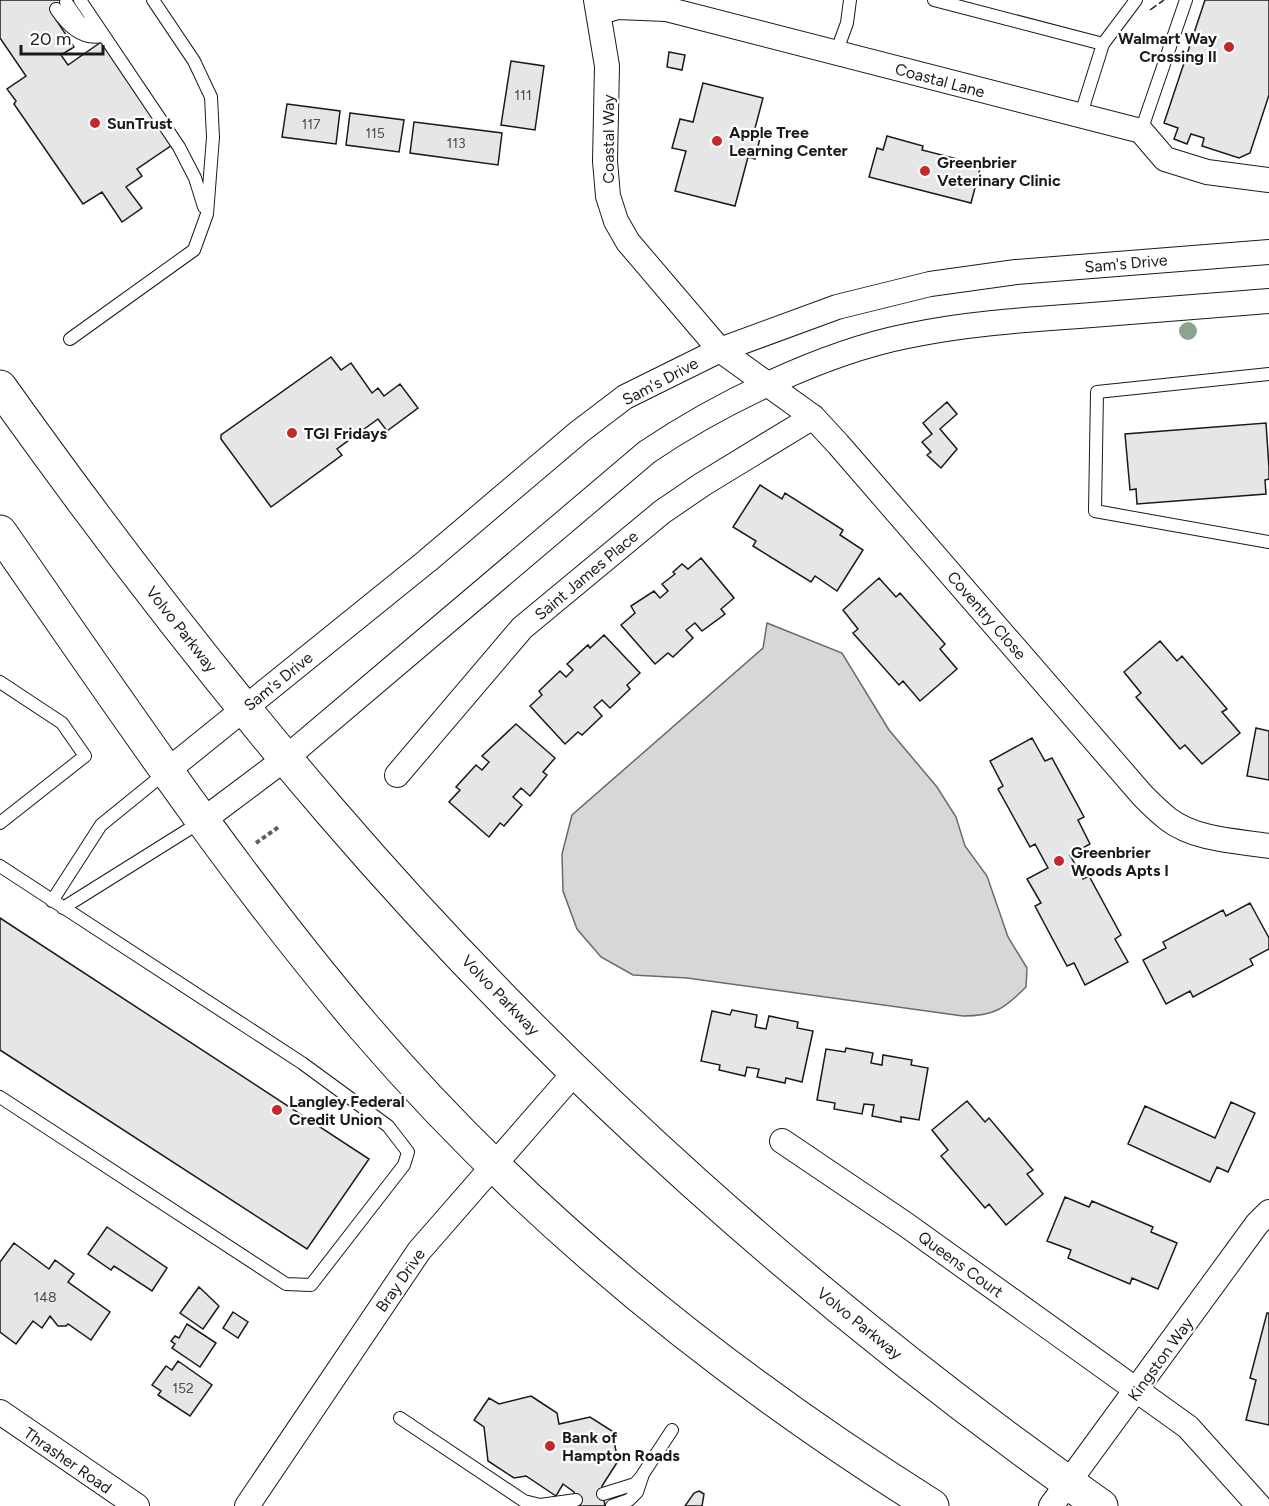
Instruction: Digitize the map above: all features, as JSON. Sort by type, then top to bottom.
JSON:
[{"type":"main road","name":"Volvo Parkway","points":[[0,387],[120,551],[245,708],[333,814],[445,938],[576,1071],[673,1162],[807,1279],[954,1398],[1060,1495],[1101,1506]]},
{"type":"main road","points":[[0,532],[202,821],[302,953],[367,1030],[494,1164],[625,1282],[703,1346],[815,1429],[932,1506]]},
{"type":"street","name":"Coastal Lane","points":[[598,6],[666,9],[1141,131]]},
{"type":"street","name":"Coastal Way","points":[[598,6],[608,66],[605,161],[608,196],[616,221],[628,242],[720,350]]},
{"type":"street","points":[[1141,131],[1165,159],[1207,172],[1269,180]]},
{"type":"street","name":"Sam's Drive","points":[[167,771],[427,561],[588,425],[626,397],[720,350],[837,307],[930,284],[1016,272],[1269,252]]},
{"type":"street","points":[[202,821],[286,758],[647,452],[681,429],[769,385],[822,363],[905,336],[976,324],[1269,301]]},
{"type":"street","name":"Coventry Close","points":[[720,350],[813,417],[1143,796],[1169,820],[1202,834],[1269,846]]},
{"type":"street","name":"Saint James Place","points":[[397,775],[522,628],[662,512],[703,484],[813,417]]},
{"type":"street","name":"Bray Drive","points":[[247,1506],[419,1251],[576,1071]]},
{"type":"street","name":"Queens Court","points":[[782,1141],[905,1224],[1137,1391]]},
{"type":"street","name":"Kingston Way","points":[[1060,1495],[1257,1224],[1269,1212]]},
{"type":"street","points":[[1137,1391],[1188,1427],[1259,1506]]},
{"type":"street","name":"Thrasher Road","points":[[0,1413],[136,1506]]},
{"type":"lane","points":[[80,0],[102,36],[179,147],[195,178],[207,213]]},
{"type":"lane","points":[[70,339],[194,250],[207,213],[213,137],[210,97],[194,61],[153,0]]},
{"type":"lane","points":[[836,53],[847,23],[850,0]]},
{"type":"lane","points":[[934,0],[1103,44]]},
{"type":"lane","points":[[1080,117],[1103,44],[1136,0]]},
{"type":"lane","points":[[1141,131],[1186,0]]},
{"type":"lane","points":[[61,5],[73,29],[88,36],[102,36]]},
{"type":"lane","points":[[1269,374],[1097,392],[1095,511],[1269,542]]},
{"type":"lane","points":[[0,682],[62,723],[85,756],[0,823]]},
{"type":"lane","points":[[57,904],[101,825],[167,771]]},
{"type":"lane","points":[[57,904],[202,821]]},
{"type":"lane","points":[[0,866],[302,1063],[388,1126],[408,1152],[404,1165],[311,1285],[286,1284],[0,1097]]},
{"type":"lane","points":[[400,1418],[527,1503],[540,1505],[576,1500]]},
{"type":"lane","points":[[603,1494],[635,1484],[672,1430]]},
{"type":"lane","points":[[612,1506],[629,1500],[637,1492],[644,1474]]},
{"type":"path","points":[[255,843],[280,826]]},
{"type":"shaded area","points":[[767,623],[842,653],[889,730],[937,787],[956,817],[965,846],[987,876],[1008,937],[1027,968],[1026,987],[1005,1006],[983,1015],[963,1016],[687,978],[633,975],[601,957],[577,929],[563,891],[562,854],[572,815],[763,648]]},
{"type":"building","name":"SunTrust","points":[[0,0],[69,0],[51,12],[74,47],[61,55],[68,65],[104,40],[175,143],[137,169],[142,176],[126,187],[142,208],[122,222],[102,192],[83,204],[14,104],[16,101],[7,89],[26,76],[0,38]]},
{"type":"building","name":"Walmart Way Crossing II","points":[[1205,0],[1269,0],[1269,95],[1250,153],[1239,158],[1202,146],[1204,138],[1191,134],[1187,144],[1174,139],[1178,128],[1164,123]]},
{"type":"building","points":[[669,52],[685,55],[682,70],[667,67]]},
{"type":"building","points":[[511,61],[544,66],[535,130],[501,125]]},
{"type":"building","name":"Apple Tree Learning Center","points":[[703,83],[763,98],[754,132],[761,134],[755,159],[748,157],[735,206],[675,191],[686,151],[672,148],[680,119],[693,122]]},
{"type":"building","points":[[287,104],[340,111],[336,144],[282,137]]},
{"type":"building","points":[[350,113],[404,120],[399,152],[346,145]]},
{"type":"building","points":[[414,122],[502,133],[498,165],[410,153]]},
{"type":"building","name":"Greenbrier Veterinary Clinic","points":[[887,136],[923,146],[922,150],[981,165],[971,203],[869,177],[877,148],[883,150]]},
{"type":"building","name":"TGI Fridays","points":[[331,357],[341,370],[351,363],[372,393],[378,388],[384,396],[400,384],[418,408],[387,431],[378,419],[337,449],[342,455],[271,507],[221,439],[221,435]]},
{"type":"building","points":[[947,402],[957,414],[940,429],[957,449],[941,468],[927,455],[931,452],[922,442],[932,434],[923,423]]},
{"type":"building","points":[[1266,423],[1269,479],[1265,480],[1266,494],[1137,504],[1136,489],[1130,490],[1125,434]]},
{"type":"building","points":[[760,485],[782,499],[785,493],[843,530],[840,535],[863,550],[837,591],[815,576],[811,582],[753,546],[756,541],[733,527]]},
{"type":"building","points":[[701,558],[734,598],[721,609],[725,614],[702,631],[695,623],[686,630],[693,638],[673,657],[668,653],[655,664],[621,625],[635,613],[631,606],[654,591],[660,598],[668,591],[662,584],[675,574],[673,572],[682,564],[688,569]]},
{"type":"building","points":[[879,578],[896,597],[900,593],[945,644],[940,649],[957,669],[920,701],[903,681],[899,685],[853,633],[858,629],[843,610]]},
{"type":"building","points":[[604,635],[640,673],[627,685],[630,689],[610,708],[602,700],[594,707],[602,716],[582,735],[578,732],[565,744],[530,706],[542,695],[539,691],[560,671],[566,677],[573,670],[567,664],[588,645],[590,648]]},
{"type":"building","points":[[1160,641],[1177,661],[1182,656],[1227,709],[1222,712],[1240,733],[1202,764],[1185,745],[1180,749],[1136,697],[1141,693],[1124,672]]},
{"type":"building","points":[[516,724],[555,758],[543,772],[547,775],[530,796],[521,788],[513,797],[522,805],[504,826],[500,823],[489,837],[449,802],[460,790],[456,787],[476,765],[482,770],[489,762],[482,756]]},
{"type":"building","points":[[1256,728],[1269,731],[1269,780],[1247,776]]},
{"type":"building","name":"Greenbrier Woods Apts I","points":[[1032,738],[1045,761],[1052,758],[1084,817],[1078,820],[1090,844],[1070,855],[1083,879],[1089,876],[1121,935],[1115,939],[1128,962],[1085,985],[1074,963],[1067,966],[1035,906],[1041,903],[1027,879],[1048,868],[1035,844],[1030,847],[998,789],[1003,786],[990,761]]},
{"type":"building","points":[[1250,903],[1269,938],[1269,949],[1250,959],[1253,965],[1193,997],[1190,991],[1166,1004],[1143,960],[1166,948],[1163,942],[1223,910],[1226,916]]},
{"type":"building","points":[[0,918],[369,1159],[307,1249],[0,1050]]},
{"type":"building","points":[[732,1010],[757,1015],[755,1027],[766,1029],[769,1016],[798,1022],[797,1028],[813,1031],[802,1082],[786,1078],[785,1083],[757,1077],[759,1069],[747,1067],[745,1076],[719,1070],[720,1065],[701,1061],[712,1011],[730,1015]]},
{"type":"building","points":[[846,1048],[873,1053],[871,1063],[882,1065],[883,1055],[912,1060],[911,1065],[928,1068],[919,1120],[901,1117],[901,1122],[872,1116],[874,1105],[864,1104],[862,1114],[834,1109],[835,1103],[817,1100],[826,1049],[845,1052]]},
{"type":"building","points":[[967,1101],[985,1122],[989,1118],[1033,1170],[1027,1174],[1043,1194],[1006,1225],[989,1204],[985,1208],[941,1156],[948,1150],[932,1130]]},
{"type":"building","points":[[1231,1102],[1255,1113],[1228,1172],[1217,1167],[1210,1182],[1128,1144],[1145,1106],[1215,1138]]},
{"type":"building","points":[[1065,1197],[1089,1207],[1092,1201],[1153,1227],[1151,1232],[1177,1243],[1158,1289],[1132,1278],[1130,1284],[1068,1258],[1071,1250],[1047,1241]]},
{"type":"building","points":[[107,1227],[167,1268],[152,1291],[114,1266],[111,1270],[88,1254]]},
{"type":"building","points":[[14,1243],[49,1269],[55,1260],[74,1274],[68,1282],[110,1312],[91,1340],[68,1324],[58,1326],[50,1316],[42,1328],[33,1321],[16,1344],[0,1332],[0,1262]]},
{"type":"building","points":[[199,1287],[219,1306],[203,1329],[180,1313]]},
{"type":"building","points":[[233,1312],[248,1322],[238,1338],[223,1328]]},
{"type":"building","points":[[1267,1313],[1269,1313],[1269,1425],[1246,1420],[1256,1380],[1250,1378]]},
{"type":"building","points":[[187,1324],[216,1343],[200,1367],[172,1348],[175,1344],[171,1341],[175,1336],[179,1338]]},
{"type":"building","points":[[178,1361],[212,1385],[190,1416],[158,1395],[161,1391],[152,1385],[166,1366],[172,1370]]},
{"type":"building","name":"Bank of Hampton Roads","points":[[531,1396],[557,1413],[559,1424],[590,1417],[612,1431],[618,1461],[602,1486],[605,1506],[577,1506],[574,1492],[563,1484],[556,1496],[526,1476],[514,1478],[488,1461],[484,1427],[474,1420],[489,1398],[499,1404]]},
{"type":"building","points":[[699,1491],[704,1494],[702,1506],[685,1506],[694,1493]]},
{"type":"fence","points":[[1150,10],[1164,0]]},
{"type":"place","name":"Walmart Way Crossing II","points":[[1229,47]]},
{"type":"place","name":"SunTrust","points":[[95,123]]},
{"type":"place","name":"Apple Tree Learning Center","points":[[717,141]]},
{"type":"place","name":"Greenbrier Veterinary Clinic","points":[[925,171]]},
{"type":"place","name":"TGI Fridays","points":[[292,433]]},
{"type":"place","name":"Greenbrier Woods Apts I","points":[[1059,861]]},
{"type":"place","name":"Langley Federal Credit Union","points":[[277,1110]]},
{"type":"place","name":"Bank of Hampton Roads","points":[[550,1446]]}]
